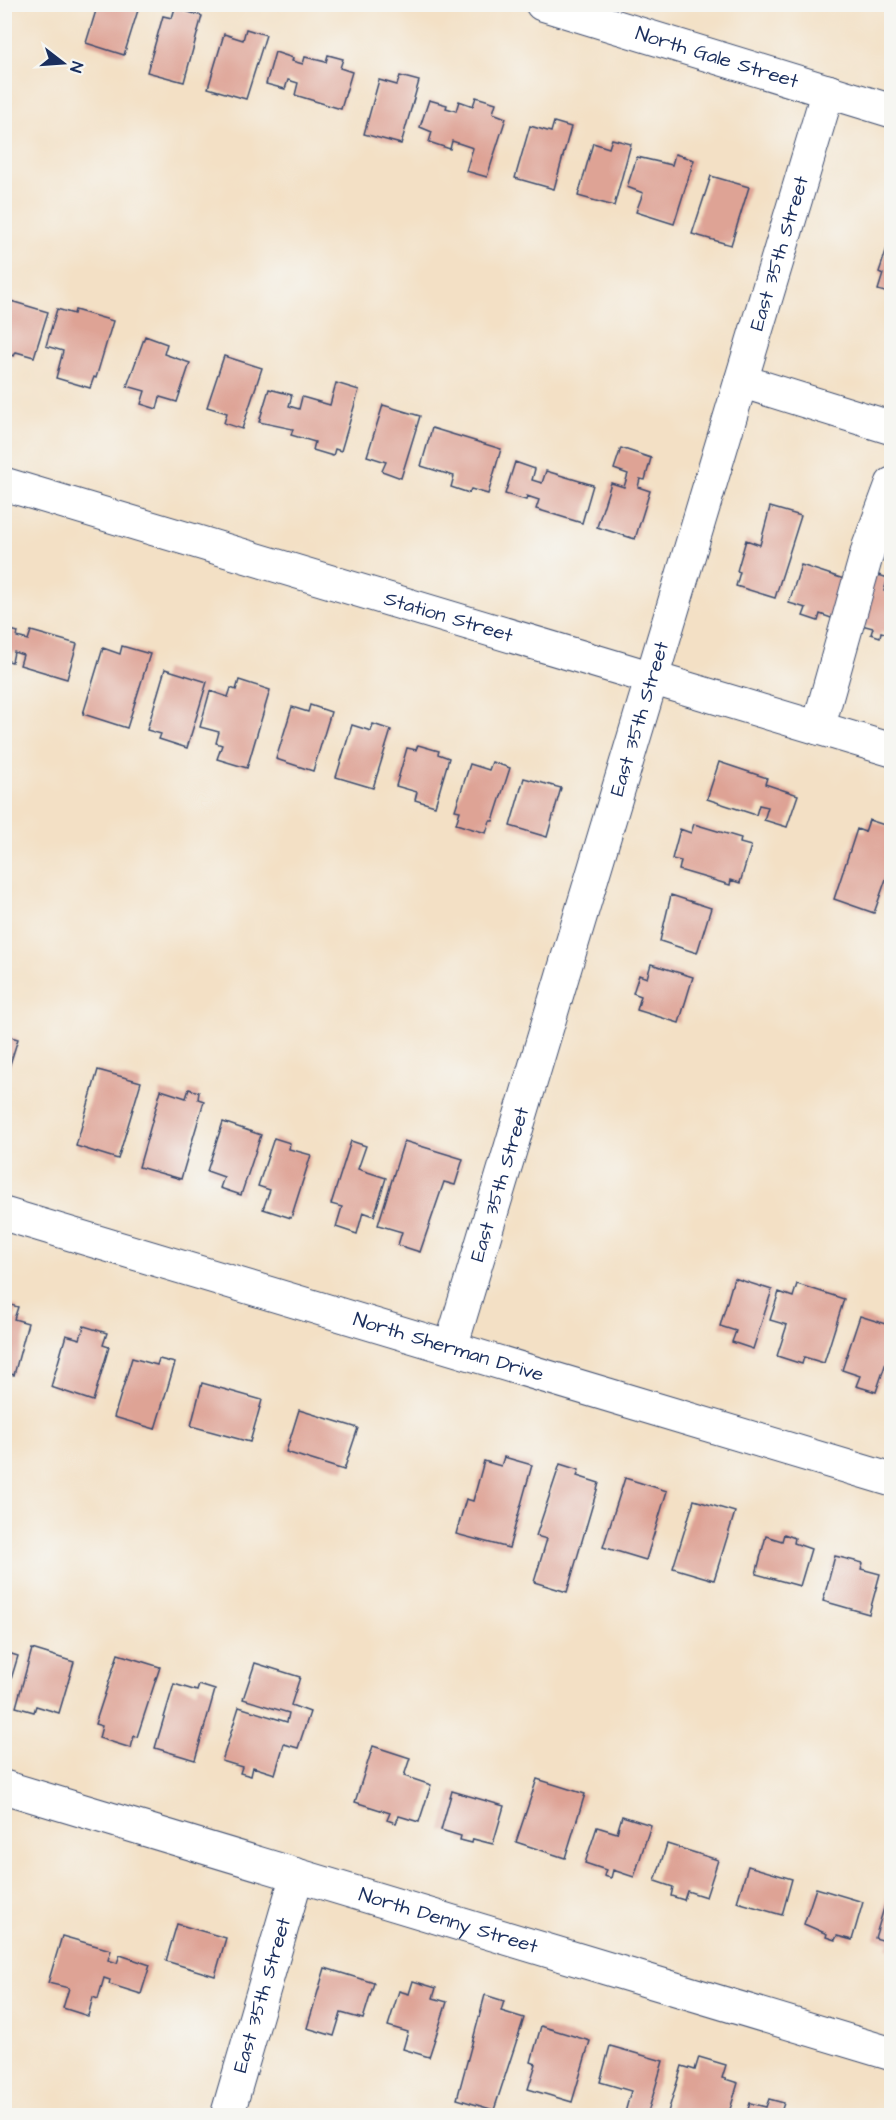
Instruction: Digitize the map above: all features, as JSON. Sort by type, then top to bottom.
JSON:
[{"type":"street","name":"North Gale Street","points":[[542,4],[891,111]]},
{"type":"street","name":"East 35th Street","points":[[451,1347],[828,92]]},
{"type":"street","points":[[741,381],[891,428]]},
{"type":"street","name":"Station Street","points":[[4,484],[891,750]]},
{"type":"street","points":[[818,728],[869,546],[891,484]]},
{"type":"street","name":"North Sherman Drive","points":[[4,1214],[891,1480]]},
{"type":"street","name":"North Denny Street","points":[[4,1787],[891,2054]]},
{"type":"street","name":"East 35th Street","points":[[227,2115],[297,1875]]},
{"type":"building","points":[[98,4],[139,7],[124,55],[86,43]]},
{"type":"building","points":[[175,8],[202,16],[184,82],[147,72],[163,16],[172,18]]},
{"type":"building","points":[[246,29],[266,35],[246,99],[208,88],[224,34],[243,40]]},
{"type":"building","points":[[275,52],[303,64],[305,57],[326,62],[328,55],[343,59],[340,68],[352,72],[341,109],[295,95],[298,83],[288,80],[285,89],[266,84]]},
{"type":"building","points":[[400,76],[419,81],[401,144],[364,134],[379,80],[397,85]]},
{"type":"building","points":[[476,97],[496,103],[493,113],[506,118],[487,177],[466,171],[473,148],[452,141],[450,149],[429,142],[432,132],[420,127],[429,100],[447,105],[446,108],[456,111],[459,101],[473,106]]},
{"type":"building","points":[[554,122],[571,127],[554,189],[515,178],[530,126],[551,132]]},
{"type":"building","points":[[612,139],[631,144],[614,206],[578,196],[593,143],[609,148]]},
{"type":"building","points":[[675,154],[694,160],[674,224],[636,212],[643,193],[627,187],[637,157],[672,165]]},
{"type":"building","points":[[711,176],[749,187],[731,245],[692,234]]},
{"type":"building","points":[[892,233],[892,294],[878,290],[883,274],[879,272]]},
{"type":"building","points":[[4,299],[48,312],[34,357],[16,352],[14,356],[4,353]]},
{"type":"building","points":[[57,309],[74,314],[75,310],[113,321],[96,378],[94,377],[90,388],[56,378],[63,351],[46,346]]},
{"type":"building","points":[[145,336],[167,344],[164,354],[190,363],[177,402],[160,397],[157,409],[141,404],[145,391],[127,386]]},
{"type":"building","points":[[224,356],[262,368],[242,429],[224,423],[227,413],[207,407]]},
{"type":"building","points":[[336,383],[359,390],[341,451],[335,449],[333,456],[313,450],[315,442],[291,435],[293,429],[259,422],[269,389],[292,395],[289,406],[299,409],[302,397],[330,405]]},
{"type":"building","points":[[383,405],[420,416],[401,478],[382,471],[386,462],[367,456]]},
{"type":"building","points":[[432,428],[501,449],[488,494],[471,489],[469,493],[451,487],[454,476],[421,466]]},
{"type":"building","points":[[621,448],[651,458],[645,480],[640,479],[638,487],[650,491],[635,539],[597,527],[611,483],[624,487],[628,474],[614,469]]},
{"type":"building","points":[[515,462],[535,469],[532,480],[542,483],[546,471],[593,485],[582,523],[536,509],[539,500],[527,496],[526,500],[505,494]]},
{"type":"building","points":[[770,507],[801,516],[775,598],[736,586],[740,572],[737,571],[746,540],[760,545]]},
{"type":"building","points":[[801,565],[847,580],[834,619],[820,614],[818,621],[803,616],[806,608],[789,603]]},
{"type":"building","points":[[869,572],[888,578],[884,591],[892,593],[892,635],[881,632],[880,637],[871,634],[873,628],[854,623]]},
{"type":"building","points":[[4,628],[18,632],[17,637],[28,640],[31,631],[77,644],[67,679],[20,665],[23,655],[14,652],[12,662],[4,660]]},
{"type":"building","points":[[122,646],[150,654],[127,728],[83,714],[103,648],[120,654]]},
{"type":"building","points":[[165,669],[207,682],[187,748],[159,739],[161,734],[147,730]]},
{"type":"building","points":[[239,680],[270,690],[247,768],[217,759],[222,745],[216,743],[219,732],[200,727],[210,691],[228,697],[231,688],[236,690]]},
{"type":"building","points":[[310,705],[331,712],[313,771],[276,759],[292,707],[308,712]]},
{"type":"building","points":[[373,724],[391,730],[373,788],[336,777],[352,725],[371,731]]},
{"type":"building","points":[[418,745],[439,751],[438,754],[449,758],[435,806],[415,800],[417,792],[396,786],[407,748],[416,750]]},
{"type":"building","points":[[492,762],[510,768],[493,821],[490,821],[486,833],[456,824],[460,811],[455,810],[470,764],[489,770]]},
{"type":"building","points":[[719,762],[767,778],[765,784],[798,795],[787,827],[764,820],[768,807],[759,805],[756,815],[707,799]]},
{"type":"building","points":[[524,778],[561,788],[547,837],[510,826]]},
{"type":"building","points":[[869,820],[891,827],[888,837],[892,839],[892,862],[874,913],[834,899],[857,829],[865,832]]},
{"type":"building","points":[[694,824],[741,838],[740,843],[751,846],[740,883],[731,880],[730,885],[679,870],[681,861],[672,859],[680,829],[691,833]]},
{"type":"building","points":[[671,895],[711,908],[697,953],[660,941]]},
{"type":"building","points":[[651,964],[693,977],[679,1023],[637,1010],[641,996],[633,993],[639,975],[647,978]]},
{"type":"building","points":[[4,1035],[18,1039],[5,1080],[4,1080]]},
{"type":"building","points":[[98,1070],[141,1082],[118,1159],[76,1146]]},
{"type":"building","points":[[189,1089],[199,1092],[198,1099],[204,1101],[181,1179],[139,1167],[161,1090],[186,1098]]},
{"type":"building","points":[[223,1122],[261,1135],[241,1195],[220,1188],[224,1177],[207,1171]]},
{"type":"building","points":[[274,1138],[290,1143],[289,1149],[311,1155],[291,1218],[263,1209],[270,1190],[258,1186]]},
{"type":"building","points":[[351,1141],[366,1146],[358,1169],[386,1178],[374,1216],[363,1212],[357,1234],[336,1227],[342,1207],[331,1204]]},
{"type":"building","points":[[404,1141],[463,1159],[455,1185],[444,1182],[420,1252],[398,1245],[402,1232],[378,1225]]},
{"type":"building","points":[[734,1278],[772,1290],[753,1349],[732,1342],[736,1331],[720,1326]]},
{"type":"building","points":[[797,1284],[844,1299],[824,1363],[804,1357],[802,1364],[777,1356],[787,1325],[770,1320],[779,1292],[793,1297]]},
{"type":"building","points":[[4,1303],[18,1307],[14,1319],[28,1323],[14,1375],[4,1372]]},
{"type":"building","points":[[860,1316],[892,1326],[892,1345],[876,1392],[856,1386],[860,1376],[842,1370]]},
{"type":"building","points":[[84,1326],[107,1333],[103,1345],[109,1347],[93,1401],[51,1387],[66,1335],[80,1339]]},
{"type":"building","points":[[132,1358],[157,1365],[159,1359],[175,1363],[155,1429],[114,1417]]},
{"type":"building","points":[[202,1383],[262,1400],[250,1442],[191,1426]]},
{"type":"building","points":[[299,1410],[358,1428],[344,1470],[286,1452]]},
{"type":"building","points":[[504,1457],[532,1465],[509,1548],[456,1534],[466,1499],[473,1501],[484,1461],[501,1466]]},
{"type":"building","points":[[560,1464],[579,1470],[577,1476],[599,1483],[567,1592],[534,1582],[547,1539],[536,1536]]},
{"type":"building","points":[[625,1478],[667,1491],[646,1560],[603,1547]]},
{"type":"building","points":[[694,1500],[735,1512],[714,1580],[673,1568]]},
{"type":"building","points":[[784,1534],[795,1538],[794,1543],[811,1549],[800,1586],[756,1574],[766,1536],[782,1541]]},
{"type":"building","points":[[835,1556],[863,1563],[861,1569],[880,1574],[869,1614],[823,1601]]},
{"type":"building","points":[[32,1649],[74,1662],[59,1713],[36,1706],[34,1712],[16,1707]]},
{"type":"building","points":[[5,1652],[18,1656],[5,1699]]},
{"type":"building","points":[[118,1654],[160,1667],[137,1737],[134,1736],[131,1748],[99,1738],[102,1726],[95,1724]]},
{"type":"building","points":[[255,1663],[300,1677],[291,1705],[310,1712],[298,1748],[284,1744],[275,1774],[253,1767],[251,1776],[240,1773],[242,1767],[222,1761],[239,1707],[287,1722],[289,1713],[243,1699]]},
{"type":"building","points":[[174,1684],[197,1691],[199,1685],[215,1690],[195,1760],[155,1748]]},
{"type":"building","points":[[373,1746],[410,1758],[404,1776],[431,1785],[419,1822],[399,1816],[396,1823],[387,1820],[390,1813],[355,1802]]},
{"type":"building","points":[[537,1779],[585,1794],[565,1858],[516,1842]]},
{"type":"building","points":[[452,1791],[504,1806],[493,1844],[473,1839],[472,1843],[460,1840],[461,1836],[441,1830]]},
{"type":"building","points":[[622,1816],[651,1825],[634,1877],[613,1870],[611,1878],[604,1876],[606,1870],[585,1863],[597,1827],[617,1833]]},
{"type":"building","points":[[667,1844],[718,1860],[706,1897],[687,1891],[684,1900],[671,1896],[673,1887],[655,1881]]},
{"type":"building","points":[[748,1866],[792,1879],[782,1915],[737,1902]]},
{"type":"building","points":[[816,1888],[863,1902],[852,1940],[837,1936],[835,1940],[826,1937],[827,1934],[804,1924]]},
{"type":"building","points":[[887,1898],[892,1900],[892,1949],[887,1948],[889,1942],[875,1938]]},
{"type":"building","points":[[177,1924],[226,1938],[215,1976],[166,1961]]},
{"type":"building","points":[[62,1936],[111,1950],[108,1960],[117,1963],[120,1955],[150,1965],[141,1994],[109,1984],[110,1980],[104,1978],[98,1999],[93,1997],[88,2016],[63,2008],[69,1988],[48,1983]]},
{"type":"building","points":[[325,1968],[374,1983],[363,2019],[341,2013],[334,2036],[307,2028]]},
{"type":"building","points":[[413,1981],[436,1988],[433,1998],[447,2002],[429,2057],[403,2049],[408,2032],[388,2026],[399,1991],[409,1994]]},
{"type":"building","points":[[485,1995],[504,2001],[501,2011],[524,2018],[494,2110],[457,2099]]},
{"type":"building","points":[[541,2026],[590,2041],[572,2102],[528,2089],[536,2064],[531,2062]]},
{"type":"building","points":[[610,2046],[663,2061],[647,2116],[624,2116],[631,2091],[600,2082]]},
{"type":"building","points":[[699,2057],[726,2065],[722,2078],[738,2083],[728,2116],[670,2116],[671,2113],[668,2112],[682,2066],[695,2070]]},
{"type":"building","points":[[769,2099],[784,2103],[781,2112],[790,2116],[746,2116],[750,2103],[766,2107]]}]
